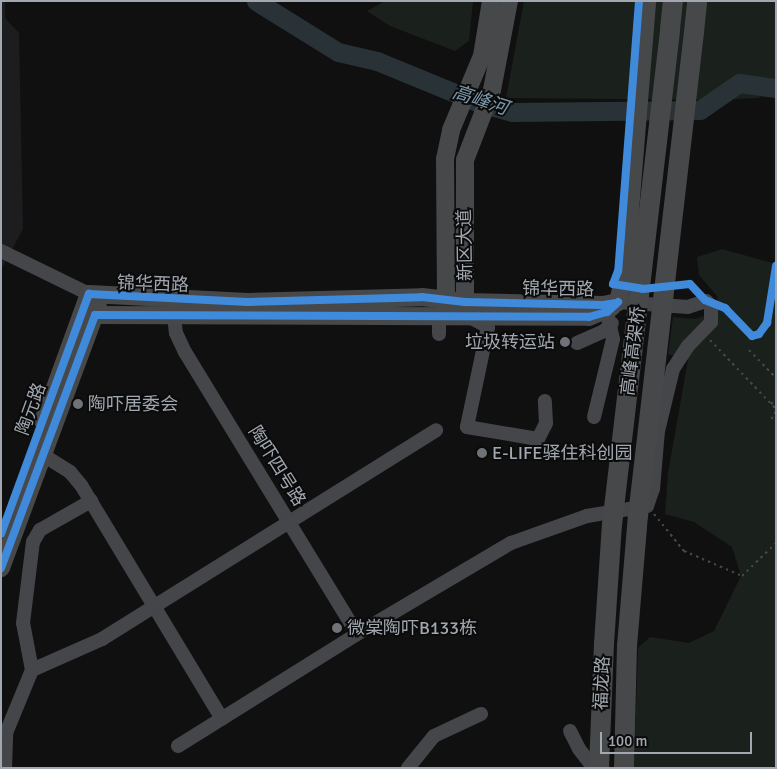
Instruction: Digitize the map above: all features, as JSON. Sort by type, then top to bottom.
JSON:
[{"type":"highway","name":"高峰高架桥","points":[[604,644],[612,525],[673,1]]},
{"type":"highway","name":"高峰高架桥","points":[[626,646],[698,1]]},
{"type":"highway","name":"福龙路","points":[[599,768],[604,644]]},
{"type":"highway","name":"福龙路","points":[[624,768],[626,646]]},
{"type":"main road","name":"新区大道","points":[[443,307],[445,158],[457,116],[472,84],[484,50],[491,1]]},
{"type":"main road","name":"新区大道","points":[[465,308],[465,160],[492,90],[502,49],[509,1]]},
{"type":"main road","points":[[612,312],[625,271],[642,83],[647,1]]},
{"type":"main road","points":[[444,241],[464,242]]},
{"type":"main road","points":[[95,296],[95,315]]},
{"type":"main road","name":"锦华西路","points":[[95,296],[443,307],[589,318],[612,312]]},
{"type":"main road","name":"陶元路","points":[[1,534],[95,296]]},
{"type":"main road","name":"锦华西路","points":[[95,315],[174,315],[443,307]]},
{"type":"main road","name":"陶元路","points":[[1,568],[95,315]]},
{"type":"street","points":[[1,251],[95,296]]},
{"type":"street","points":[[178,746],[357,634],[511,543],[587,516],[647,506],[653,489],[658,431],[673,369],[688,346],[711,322],[712,306],[706,301],[688,307],[612,312]]},
{"type":"street","points":[[439,334],[443,307]]},
{"type":"street","points":[[465,308],[488,327],[472,373],[467,427],[538,440],[546,423],[545,401]]},
{"type":"street","points":[[577,343],[604,331],[612,312]]},
{"type":"street","points":[[594,417],[612,347],[612,312]]},
{"type":"street","name":"陶吓四号路","points":[[174,315],[180,343],[357,634]]},
{"type":"street","points":[[32,670],[102,639],[436,430]]},
{"type":"street","points":[[43,455],[70,472],[91,502],[222,719]]},
{"type":"street","points":[[5,768],[6,733],[32,670],[23,623],[33,542],[40,530],[91,502]]},
{"type":"street","points":[[408,768],[434,736],[480,714]]},
{"type":"street","points":[[570,731],[579,749],[594,768]]},
{"type":"path","points":[[708,338],[771,404],[776,411],[771,417],[776,422]]},
{"type":"path","points":[[749,350],[776,378]]},
{"type":"path","points":[[771,404],[776,399]]},
{"type":"path","points":[[647,506],[684,551],[742,576],[776,543]]},
{"type":"shaded area","points":[[1,1],[5,1],[5,18],[19,33],[23,229],[2,268]]},
{"type":"shaded area","points":[[385,1],[473,1],[469,41],[455,51],[390,26],[367,11]]},
{"type":"shaded area","points":[[524,1],[776,1],[776,90],[758,98],[718,100],[506,98]]},
{"type":"shaded area","points":[[722,249],[776,264],[776,768],[634,768],[638,648],[650,637],[689,643],[714,631],[741,576],[732,547],[694,522],[665,514],[668,473],[688,360],[668,354],[673,317],[695,319],[710,314],[718,297],[699,275],[697,257]]},
{"type":"waterway","name":"高峰河","points":[[256,1],[338,52],[377,61],[477,102],[512,112],[700,110],[739,83],[776,88]]},
{"type":"cycle path","points":[[639,1],[618,271],[613,284],[643,289],[690,284],[705,300],[725,308],[752,336],[759,334],[767,323],[776,266]]},
{"type":"cycle path","points":[[1,534],[89,294],[248,302],[422,297],[465,302],[603,305],[615,303]]},
{"type":"cycle path","points":[[1,568],[95,315],[589,317],[607,312],[618,302]]},
{"type":"place","name":"垃圾转运站","points":[[565,342]]},
{"type":"place","name":"陶吓居委会","points":[[78,404]]},
{"type":"place","name":"E-LIFE驿住科创园","points":[[482,453]]},
{"type":"place","name":"微棠陶吓B133栋","points":[[337,628]]}]
